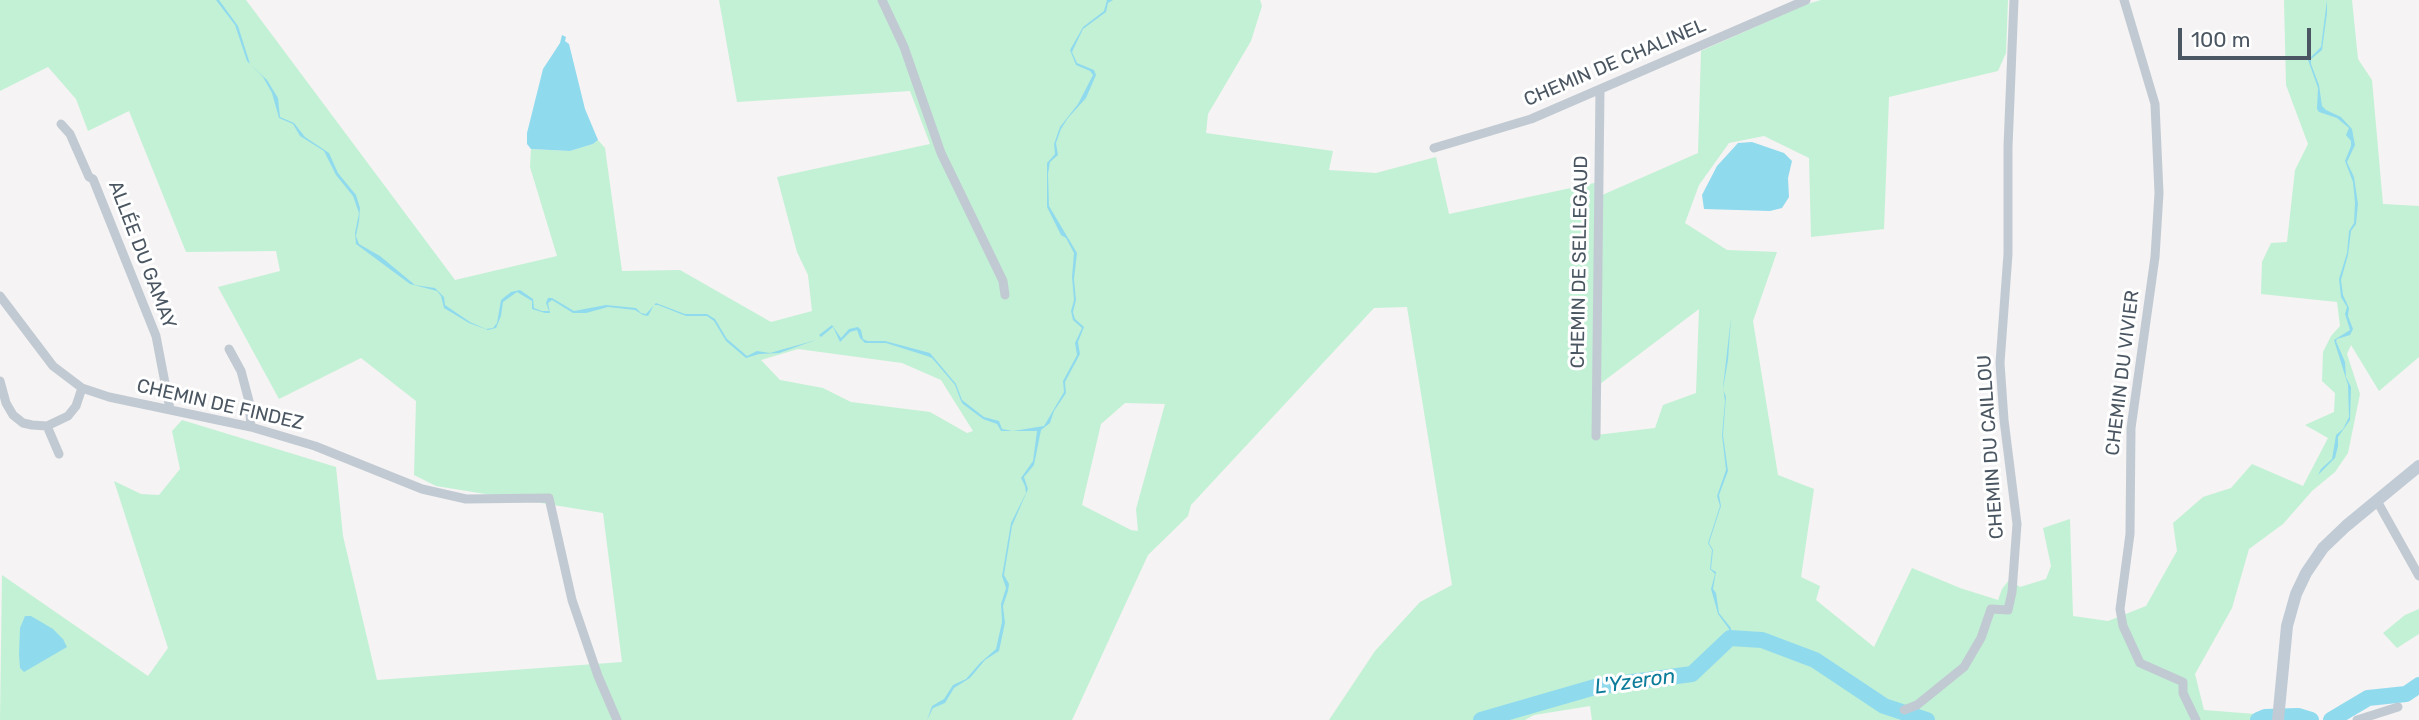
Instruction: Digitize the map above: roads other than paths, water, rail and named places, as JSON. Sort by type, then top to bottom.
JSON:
[{"type":"main road","points":[[2278,720],[2287,626],[2296,594],[2306,573],[2323,548],[2419,466]]},
{"type":"street","points":[[882,0],[900,35],[941,153],[1003,281],[1005,295]]},
{"type":"street","name":"CHEMIN DE CHALINEL","points":[[1434,148],[1506,128],[1806,0]]},
{"type":"street","name":"CHEMIN DU CAILLOU","points":[[1905,710],[1917,705],[1964,667],[1982,638],[1991,609],[2008,610],[2012,592],[2017,524],[2000,363],[2008,254],[2008,147],[2014,0]]},
{"type":"street","name":"CHEMIN DU VIVIER","points":[[2124,0],[2155,104],[2159,193],[2155,257],[2131,428],[2130,523],[2120,609],[2123,626],[2140,663],[2183,682],[2183,692],[2196,720]]},
{"type":"street","name":"CHEMIN DE SELLEGAUD","points":[[1595,436],[1600,89]]},
{"type":"street","name":"ALLÉE DU GAMAY","points":[[61,124],[70,134],[89,177],[93,179],[156,336],[170,409]]},
{"type":"street","name":"CHEMIN DE FINDEZ","points":[[0,296],[53,366],[82,388],[109,397],[251,427],[316,446],[433,492],[466,499],[549,498],[572,600],[598,676],[617,720]]},
{"type":"street","points":[[229,349],[241,371],[249,401],[251,427]]},
{"type":"street","points":[[0,381],[6,403],[13,415],[23,423],[47,426],[68,416],[76,405],[82,388]]},
{"type":"street","points":[[47,426],[59,454]]},
{"type":"street","points":[[2377,501],[2419,576]]},
{"type":"street","points":[[2357,720],[2398,707]]},
{"type":"water","points":[[216,0],[219,0],[238,26],[250,64],[235,25]]},
{"type":"water","points":[[1107,0],[1113,0],[1108,3],[1106,12],[1083,29],[1072,52],[1077,63],[1094,70],[1096,75],[1086,98],[1061,129],[1056,143],[1058,155],[1050,162],[1048,174],[1049,206],[1077,253],[1074,279],[1076,300],[1073,312],[1075,319],[1084,327],[1078,342],[1080,354],[1065,382],[1066,393],[1054,411],[1050,423],[1041,430],[1034,465],[1024,477],[1028,489],[1012,526],[1004,575],[1009,584],[1003,606],[1005,623],[999,651],[985,660],[970,678],[954,688],[945,703],[933,708],[927,720],[932,706],[944,699],[953,685],[966,679],[980,663],[996,649],[1002,622],[1001,604],[1006,588],[1002,576],[1011,523],[1026,493],[1021,478],[1033,461],[1037,431],[1013,431],[1044,426],[1064,392],[1063,381],[1077,355],[1075,343],[1082,328],[1073,320],[1071,311],[1074,300],[1072,277],[1074,253],[1047,207],[1047,163],[1055,154],[1054,144],[1060,127],[1078,104],[1093,75],[1076,65],[1070,50],[1083,27],[1104,11]]},
{"type":"water","points":[[2327,0],[2322,50],[2311,59],[2311,64],[2319,85],[2322,106],[2341,117],[2352,129],[2355,145],[2347,162],[2354,177],[2358,204],[2356,224],[2351,231],[2348,255],[2341,280],[2353,329],[2350,335],[2336,341],[2351,387],[2350,420],[2338,437],[2335,458],[2318,475],[2332,459],[2336,435],[2343,429],[2349,417],[2348,385],[2334,340],[2350,330],[2339,279],[2347,253],[2349,231],[2354,223],[2355,203],[2353,182],[2345,161],[2351,146],[2346,135],[2349,128],[2337,118],[2317,109],[2318,88],[2308,60],[2321,47]]},
{"type":"water","points":[[562,35],[569,44],[585,109],[598,140],[570,151],[531,149],[527,144],[527,133],[543,69],[560,43]]},
{"type":"water","points":[[250,64],[267,80],[278,98],[280,117],[294,123],[305,137],[329,153],[338,173],[356,195],[360,208],[356,236],[359,244],[380,256],[415,285],[435,288],[444,297],[445,305],[470,322],[486,329],[493,328],[497,323],[501,300],[511,292],[520,290],[533,299],[534,308],[542,311],[549,311],[546,303],[548,298],[552,298],[574,311],[606,305],[636,308],[646,314],[654,305],[648,316],[643,315],[635,310],[608,307],[586,313],[573,313],[552,300],[548,303],[550,313],[545,313],[532,309],[532,301],[517,292],[503,302],[496,328],[488,330],[469,323],[444,308],[437,291],[410,284],[356,244],[355,233],[359,213],[353,196],[336,175],[324,151],[300,136],[293,124],[279,118],[272,93],[263,77]]},
{"type":"water","points":[[1752,142],[1784,153],[1792,161],[1788,178],[1789,197],[1782,208],[1770,211],[1704,209],[1702,195],[1717,166],[1738,143]]},
{"type":"water","points":[[656,303],[685,314],[707,314],[715,319],[727,339],[747,356],[757,351],[770,353],[816,340],[779,353],[746,358],[726,341],[714,321],[707,316],[686,316],[654,305]]},
{"type":"water","points":[[1731,317],[1728,360],[1723,387]]},
{"type":"water","points":[[832,325],[841,338],[849,329],[858,327],[863,339],[867,341],[885,341],[930,353],[956,384],[962,400],[984,417],[999,421],[1002,429],[1013,431],[1001,431],[997,424],[983,419],[963,404],[955,385],[932,358],[886,343],[865,343],[857,330],[850,332],[840,342],[833,327],[821,337],[819,335]]},
{"type":"water","points":[[1723,390],[1726,397],[1723,435],[1728,471],[1719,495],[1721,506],[1709,543],[1713,550],[1711,569],[1716,572],[1713,589],[1719,613],[1731,628],[1730,639],[1729,629],[1718,614],[1711,589],[1715,574],[1710,569],[1712,550],[1708,543],[1720,506],[1717,496],[1726,470],[1722,435],[1725,401]]},
{"type":"water","points":[[25,616],[31,616],[53,629],[67,647],[24,672],[20,668],[19,654],[20,628]]},
{"type":"waterway","name":"L'Yzeron","points":[[1481,720],[1595,687],[1692,674],[1730,638],[1762,640],[1815,660],[1884,706],[1927,720]]},
{"type":"waterway","name":"L'Yzeron","points":[[2331,720],[2368,698],[2406,694],[2419,685]]},
{"type":"waterway","name":"L'Yzeron","points":[[2258,720],[2265,717],[2298,716],[2311,720]]}]
